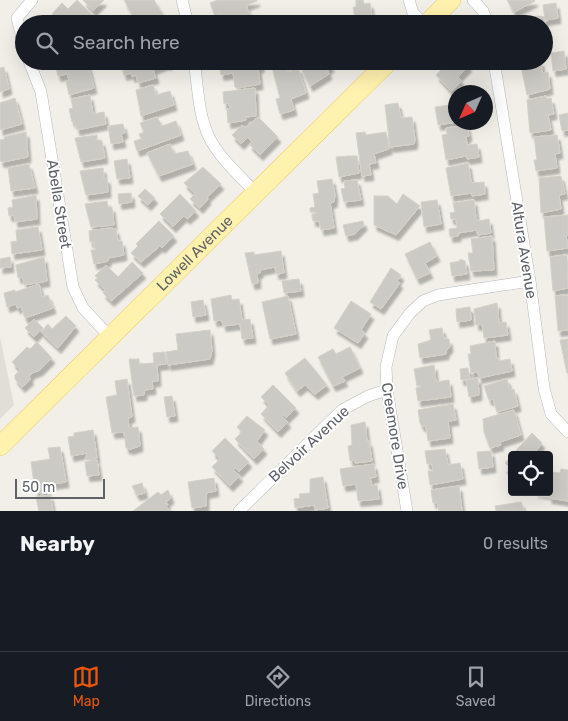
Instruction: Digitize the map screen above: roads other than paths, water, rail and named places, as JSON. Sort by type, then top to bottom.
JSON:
[{"type":"main road","points":[[435,15],[451,0]]},
{"type":"main road","name":"Lowell Avenue","points":[[0,446],[380,70]]},
{"type":"street","points":[[20,15],[32,0]]},
{"type":"street","points":[[182,0],[186,15]]},
{"type":"street","points":[[409,0],[415,15]]},
{"type":"street","points":[[473,0],[484,15]]},
{"type":"street","name":"Abella Street","points":[[33,70],[41,92],[73,287],[83,308],[110,337]]},
{"type":"street","points":[[195,70],[203,119],[209,136],[225,160],[256,193]]},
{"type":"street","name":"Altura Avenue","points":[[495,70],[530,281],[544,388],[550,414],[568,432]]},
{"type":"street","name":"Creemore Drive","points":[[407,511],[387,390],[386,367],[393,336],[410,313],[423,301],[453,292],[530,281]]},
{"type":"street","name":"Belvoir Avenue","points":[[239,511],[342,410],[368,396],[387,390]]}]
